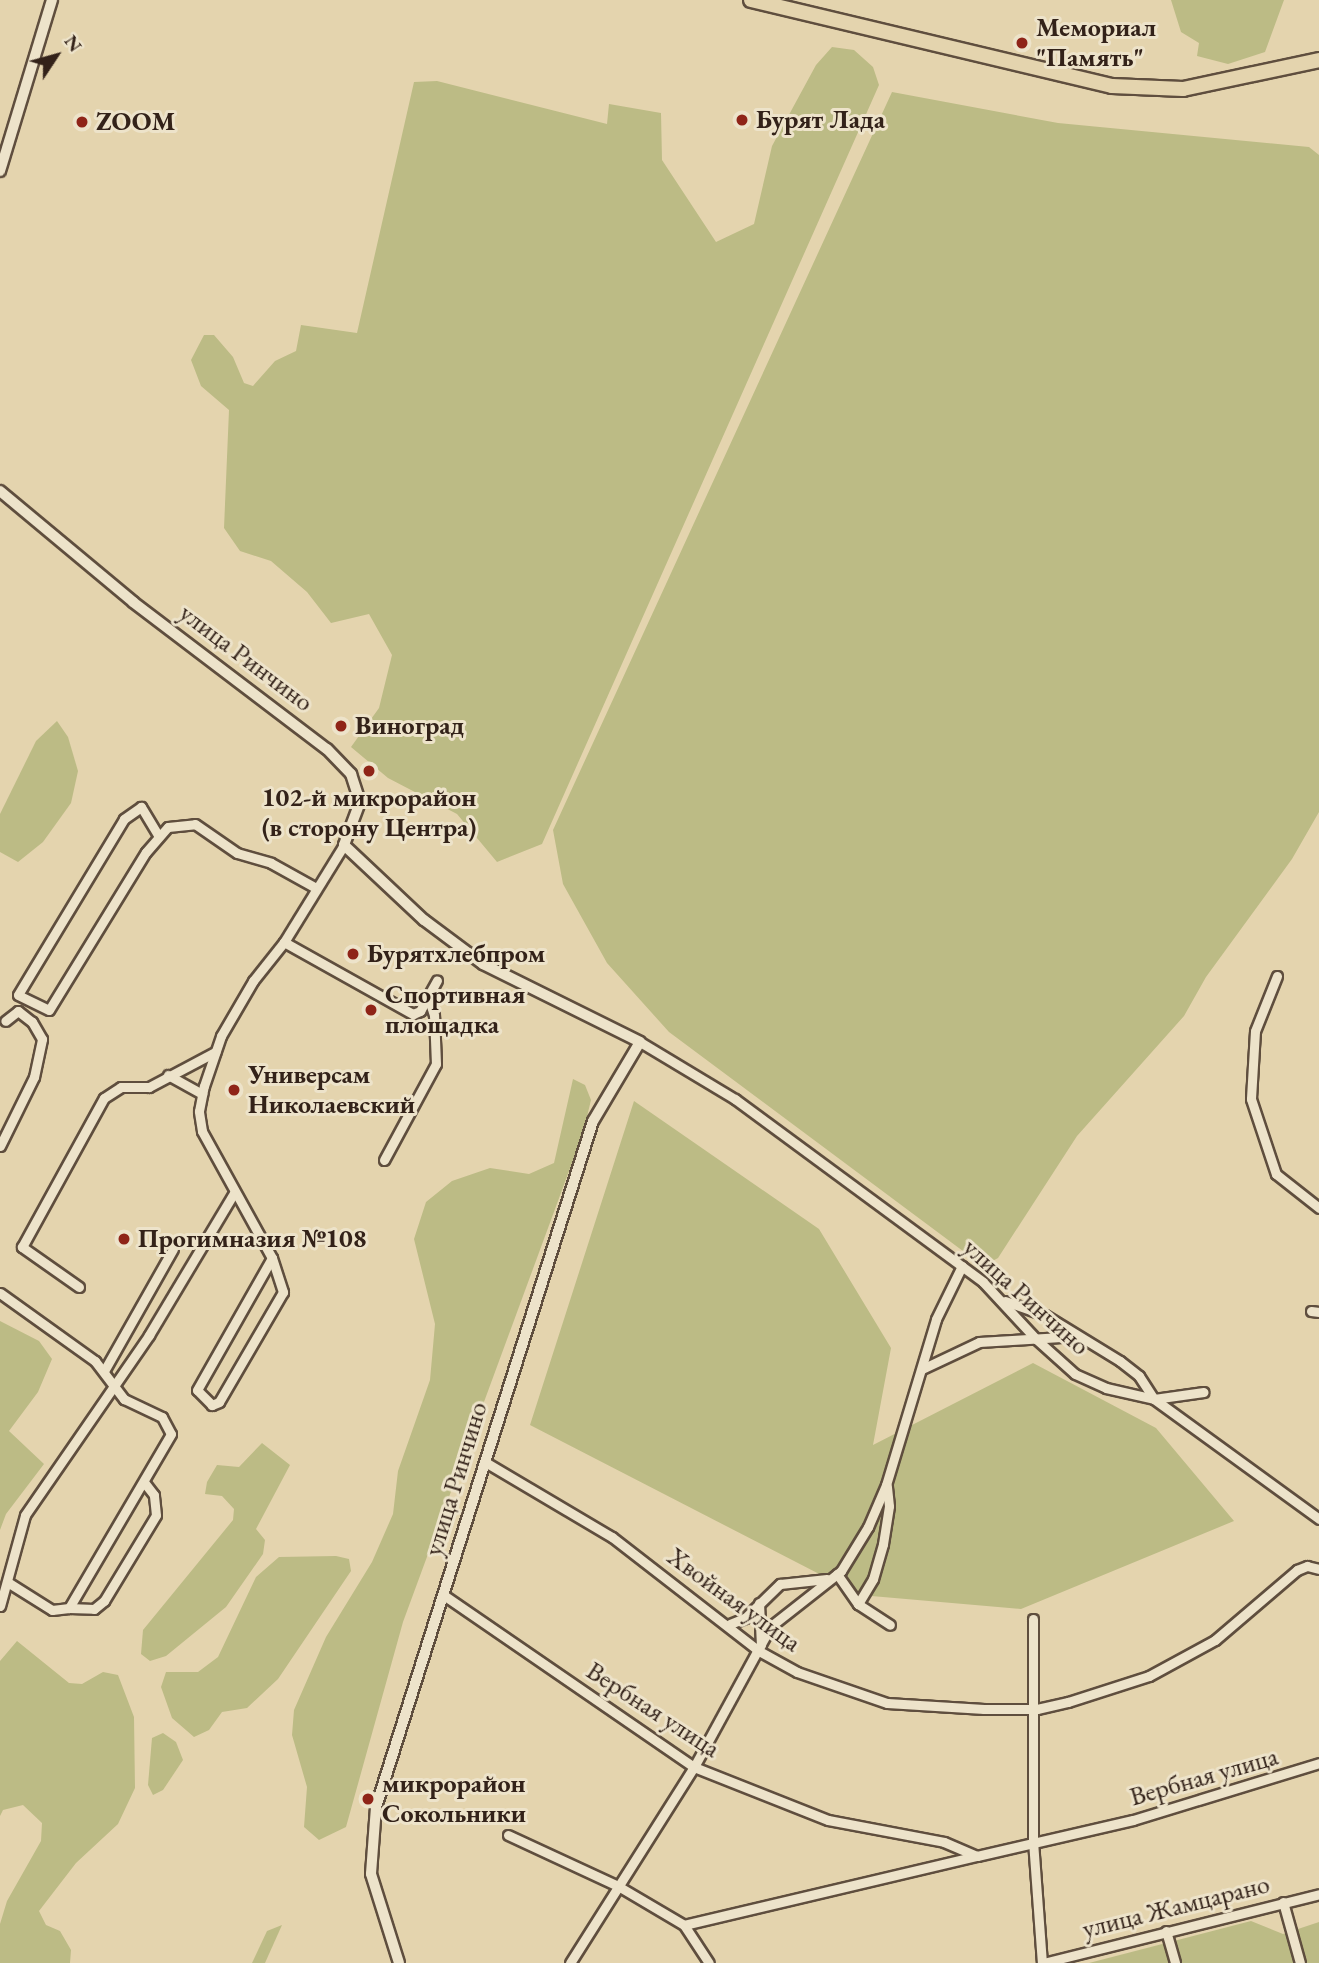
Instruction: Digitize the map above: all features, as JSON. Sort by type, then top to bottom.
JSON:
[{"type":"main road","points":[[751,0],[1112,86],[1183,89],[1319,60]]},
{"type":"street","points":[[0,171],[52,0]]},
{"type":"street","name":"улица Ринчино","points":[[0,491],[133,601],[327,749],[351,774],[360,802],[344,845],[453,945],[539,994],[605,1021],[735,1099],[962,1266],[1004,1300],[1035,1339],[1075,1374],[1106,1388],[1154,1399],[1319,1520]]},
{"type":"street","points":[[158,835],[141,807],[124,819],[18,995],[50,1010],[158,835],[181,822],[195,824],[237,853],[271,863],[316,888]]},
{"type":"street","points":[[272,1258],[197,1390],[212,1405],[219,1402],[284,1292],[272,1258],[202,1131],[202,1094],[215,1052],[253,981],[284,942],[344,845]]},
{"type":"street","points":[[284,942],[413,1014],[428,997],[437,981]]},
{"type":"street","points":[[1278,976],[1255,1031],[1251,1099],[1276,1174],[1319,1208]]},
{"type":"street","points":[[384,1160],[436,1064],[435,1015],[428,997]]},
{"type":"street","points":[[0,1146],[34,1077],[42,1039],[18,1012],[5,1021]]},
{"type":"street","name":"улица Ринчино","points":[[399,1963],[377,1904],[371,1874],[376,1807],[445,1596],[593,1121],[640,1042]]},
{"type":"street","points":[[79,1287],[22,1247],[104,1098],[121,1087],[149,1087],[215,1052]]},
{"type":"street","points":[[168,1075],[202,1094]]},
{"type":"street","points":[[0,1606],[9,1583],[25,1515],[115,1384],[234,1193]]},
{"type":"street","points":[[104,1371],[173,1249]]},
{"type":"street","points":[[570,1963],[694,1767],[771,1626],[833,1576],[868,1527],[886,1485],[936,1319],[962,1266]]},
{"type":"street","points":[[0,1293],[54,1329],[104,1371],[124,1399],[162,1417],[171,1429],[144,1482],[69,1608]]},
{"type":"street","points":[[1004,1300],[1045,1315],[1079,1336],[1139,1376],[1154,1399],[1204,1392]]},
{"type":"street","points":[[922,1369],[948,1353],[979,1342],[1079,1336]]},
{"type":"street","name":"Хвойная улица","points":[[485,1462],[612,1537],[730,1624],[750,1642],[797,1672],[887,1703],[1037,1709],[1149,1676],[1215,1640],[1297,1570],[1307,1566],[1319,1569]]},
{"type":"street","points":[[9,1583],[52,1610],[94,1609],[104,1601],[156,1515],[153,1495],[144,1482]]},
{"type":"street","points":[[858,1604],[873,1578],[883,1544],[889,1506],[886,1485]]},
{"type":"street","points":[[730,1624],[745,1618],[780,1584],[833,1576]]},
{"type":"street","points":[[833,1576],[858,1604],[890,1625]]},
{"type":"street","name":"Вербная улица","points":[[445,1596],[694,1767],[828,1821],[944,1842],[978,1856]]},
{"type":"street","points":[[759,1603],[760,1648]]},
{"type":"street","points":[[1033,1619],[1037,1709],[1034,1841],[1043,1963]]},
{"type":"street","points":[[750,1642],[760,1620]]},
{"type":"street","name":"Вербная улица","points":[[684,1925],[928,1871],[1034,1841],[1133,1820],[1319,1763]]},
{"type":"street","points":[[508,1835],[618,1886],[684,1925],[709,1963]]},
{"type":"street","name":"улица Жамцарано","points":[[1043,1963],[1319,1894]]},
{"type":"street","points":[[1283,1902],[1300,1963]]},
{"type":"street","points":[[1166,1931],[1175,1963]]},
{"type":"shaded area","points":[[1171,0],[1284,0],[1265,52],[1228,64],[1197,56],[1199,43],[1181,32]]},
{"type":"shaded area","points":[[832,47],[854,50],[873,67],[879,85],[542,844],[497,862],[457,814],[388,778],[351,747],[379,708],[392,655],[369,614],[331,623],[307,592],[271,561],[240,551],[224,528],[229,410],[201,386],[191,360],[204,335],[214,335],[233,357],[244,383],[253,386],[275,361],[296,351],[301,325],[357,333],[414,82],[437,81],[607,124],[609,104],[661,113],[662,160],[716,242],[754,224],[772,146],[816,65]]},
{"type":"shaded area","points":[[892,92],[1058,123],[1309,147],[1319,155],[1319,812],[1292,859],[1206,977],[1184,1016],[1077,1136],[998,1258],[987,1264],[975,1260],[669,1032],[607,963],[563,884],[553,830]]},
{"type":"shaded area","points":[[57,721],[68,737],[78,771],[71,803],[43,842],[18,862],[0,852],[0,814],[36,741]]},
{"type":"shaded area","points":[[573,1079],[585,1085],[591,1100],[583,1133],[403,1622],[346,1827],[319,1840],[304,1827],[307,1787],[292,1735],[294,1710],[326,1637],[372,1562],[393,1514],[398,1471],[430,1380],[435,1324],[414,1239],[426,1202],[452,1181],[490,1168],[529,1174],[554,1163]]},
{"type":"shaded area","points":[[634,1101],[819,1229],[891,1348],[873,1445],[1033,1363],[1156,1428],[1234,1521],[1021,1609],[860,1595],[530,1425]]},
{"type":"shaded area","points":[[0,1321],[39,1341],[52,1359],[38,1392],[9,1431],[44,1464],[6,1514],[0,1530]]},
{"type":"shaded area","points":[[262,1443],[290,1465],[256,1529],[265,1540],[263,1554],[226,1607],[166,1656],[150,1661],[141,1654],[143,1630],[233,1520],[234,1509],[222,1496],[205,1494],[207,1482],[217,1465],[239,1467]]},
{"type":"shaded area","points":[[336,1556],[349,1559],[351,1571],[278,1679],[247,1708],[222,1712],[209,1730],[194,1737],[172,1718],[161,1687],[166,1672],[198,1672],[218,1657],[256,1577],[279,1557]]},
{"type":"shaded area","points":[[17,1641],[69,1683],[82,1684],[103,1672],[118,1675],[134,1717],[135,1788],[118,1824],[76,1863],[39,1911],[46,1925],[60,1931],[71,1950],[70,1963],[0,1963],[0,1924],[7,1901],[41,1841],[42,1823],[23,1805],[3,1810],[0,1816],[0,1661]]},
{"type":"shaded area","points":[[163,1733],[176,1742],[183,1760],[163,1790],[153,1795],[148,1785],[152,1738]]},
{"type":"shaded area","points":[[1251,1921],[1283,1934],[1319,1922],[1319,1963],[1089,1963]]},
{"type":"shaded area","points":[[282,1925],[265,1963],[252,1963],[267,1931]]},
{"type":"place","name":"Мемориал \"Память\"","points":[[1022,43]]},
{"type":"place","name":"Бурят Лада","points":[[742,120]]},
{"type":"place","name":"ZOOM","points":[[82,122]]},
{"type":"place","name":"Виноград","points":[[341,726]]},
{"type":"place","name":"102-й микрорайон (в сторону Центра)","points":[[369,771]]},
{"type":"place","name":"Бурятхлебпром","points":[[353,954]]},
{"type":"place","name":"Спортивная площадка","points":[[371,1010]]},
{"type":"place","name":"Универсам Николаевский","points":[[234,1090]]},
{"type":"place","name":"Прогимназия №108","points":[[124,1239]]},
{"type":"place","name":"микрорайон Сокольники","points":[[368,1799]]}]
